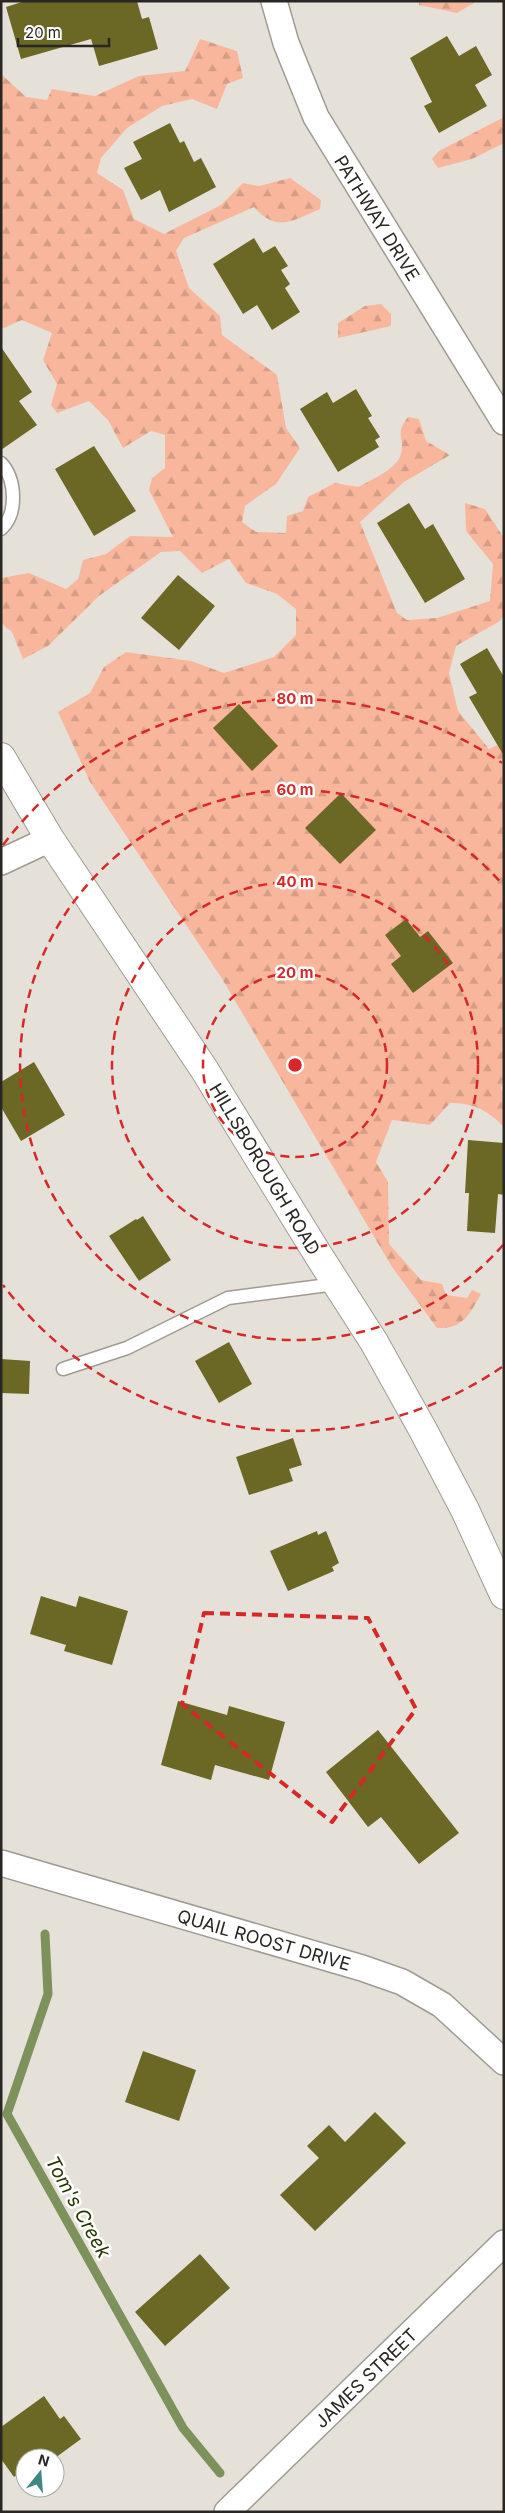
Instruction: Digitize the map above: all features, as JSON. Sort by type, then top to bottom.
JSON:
[{"type":"main road","name":"HILLSBOROUGH ROAD","points":[[1,758],[50,839],[204,1068],[336,1284],[374,1342],[465,1510],[504,1595]]},
{"type":"street","name":"PATHWAY DRIVE","points":[[274,1],[286,43],[316,117],[504,422]]},
{"type":"street","points":[[1,862],[50,839]]},
{"type":"street","name":"QUAIL ROOST DRIVE","points":[[1,1863],[362,1968],[402,1982],[442,2004],[504,2062]]},
{"type":"street","name":"JAMES STREET","points":[[227,2512],[504,2243]]},
{"type":"lane","points":[[1,463],[6,468],[13,485],[12,507],[6,525],[1,529]]},
{"type":"lane","points":[[63,1369],[126,1348],[228,1298],[336,1284]]},
{"type":"highlighted area","points":[[204,1613],[368,1618],[416,1709],[332,1822],[182,1704]]},
{"type":"green space","points":[[419,1],[477,1],[457,13],[419,5]]},
{"type":"green space","points":[[200,39],[237,51],[243,78],[227,84],[217,109],[192,99],[162,106],[127,128],[101,158],[97,173],[123,190],[134,219],[164,234],[221,205],[243,183],[259,186],[290,178],[321,200],[320,209],[285,222],[270,220],[254,207],[184,238],[176,251],[189,288],[220,316],[222,335],[277,375],[286,428],[300,448],[276,484],[245,506],[242,522],[256,532],[286,533],[287,516],[303,511],[308,497],[335,483],[358,487],[383,473],[399,459],[402,448],[401,432],[408,417],[419,419],[426,441],[450,455],[404,482],[360,522],[397,613],[407,620],[437,618],[490,601],[493,564],[466,531],[465,503],[485,509],[504,538],[504,615],[500,621],[456,646],[449,673],[458,711],[489,749],[504,742],[504,1074],[501,1089],[504,1093],[504,1127],[492,1116],[480,1109],[466,1104],[450,1103],[430,1125],[392,1120],[376,1162],[388,1182],[389,1244],[421,1280],[442,1284],[446,1295],[467,1298],[472,1290],[481,1294],[464,1319],[446,1328],[437,1328],[392,1267],[221,977],[90,782],[58,712],[90,693],[104,667],[126,652],[191,661],[224,673],[274,657],[296,635],[296,609],[277,594],[246,583],[229,559],[202,573],[180,551],[161,552],[99,596],[48,646],[23,659],[12,632],[1,623],[1,578],[29,573],[66,589],[78,579],[83,560],[106,554],[130,536],[173,537],[149,490],[152,478],[165,468],[165,435],[151,431],[123,448],[108,420],[89,401],[57,413],[51,405],[57,384],[43,360],[52,333],[22,320],[1,329],[1,74],[26,97],[47,100],[52,89],[95,96],[139,76],[185,71]]},
{"type":"green space","points":[[504,117],[504,143],[472,159],[438,168],[432,159],[439,151]]},
{"type":"green space","points":[[381,304],[391,314],[391,326],[338,338],[338,323],[365,306]]},
{"type":"building","points":[[25,1],[137,1],[142,19],[149,17],[158,49],[99,66],[91,39],[21,59],[6,7]]},
{"type":"building","points":[[447,36],[459,56],[476,46],[492,75],[475,85],[487,106],[439,133],[424,106],[432,102],[410,58]]},
{"type":"building","points":[[170,123],[180,143],[184,141],[194,162],[201,158],[216,187],[169,212],[160,190],[141,200],[124,168],[142,159],[133,142]]},
{"type":"building","points":[[254,238],[263,253],[275,246],[288,266],[281,270],[290,284],[285,288],[300,312],[272,330],[257,305],[243,314],[213,264]]},
{"type":"building","points":[[1,347],[32,392],[19,401],[37,425],[1,450]]},
{"type":"building","points":[[356,389],[372,416],[368,418],[380,437],[375,440],[379,447],[338,472],[300,409],[327,392],[333,403]]},
{"type":"building","points":[[94,446],[136,511],[94,536],[55,469]]},
{"type":"building","points":[[409,503],[425,529],[433,524],[465,579],[425,603],[377,523]]},
{"type":"building","points":[[178,575],[215,606],[179,650],[141,618]]},
{"type":"building","points":[[487,648],[504,677],[504,756],[469,697],[477,693],[460,664]]},
{"type":"building","points":[[239,704],[278,746],[252,771],[213,728]]},
{"type":"building","points":[[341,793],[376,830],[340,864],[305,828]]},
{"type":"building","points":[[406,919],[420,937],[428,931],[453,963],[413,993],[391,964],[401,956],[385,935]]},
{"type":"building","points":[[34,1062],[65,1115],[21,1141],[1,1107],[1,1082]]},
{"type":"building","points":[[468,1140],[504,1143],[504,1195],[498,1194],[495,1233],[467,1231],[469,1193],[465,1193]]},
{"type":"building","points":[[143,1216],[171,1260],[139,1281],[109,1236]]},
{"type":"building","points":[[229,1342],[252,1384],[219,1403],[195,1361]]},
{"type":"building","points":[[1,1359],[30,1361],[29,1394],[1,1393]]},
{"type":"building","points":[[293,1438],[302,1465],[289,1469],[293,1481],[249,1495],[236,1457]]},
{"type":"building","points":[[317,1531],[318,1535],[326,1531],[339,1563],[332,1567],[334,1571],[288,1591],[270,1551]]},
{"type":"building","points":[[41,1596],[76,1607],[79,1596],[128,1611],[112,1665],[64,1651],[66,1645],[30,1634]]},
{"type":"building","points":[[178,1701],[227,1715],[229,1706],[285,1722],[269,1780],[215,1765],[211,1780],[161,1765]]},
{"type":"building","points":[[378,1730],[459,1833],[419,1864],[381,1817],[368,1827],[326,1772]]},
{"type":"building","points":[[143,2051],[196,2070],[179,2121],[125,2102]]},
{"type":"building","points":[[375,2112],[406,2143],[315,2231],[280,2195],[319,2158],[307,2146],[329,2125],[345,2142]]},
{"type":"building","points":[[200,2254],[230,2288],[165,2346],[135,2312]]},
{"type":"building","points":[[44,2396],[60,2419],[64,2416],[81,2439],[65,2451],[65,2448],[15,2448],[14,2477],[1,2459],[1,2427]]},
{"type":"waterway","name":"Tom's Creek","points":[[45,1934],[48,1994],[7,2114],[183,2428],[220,2473]]}]
